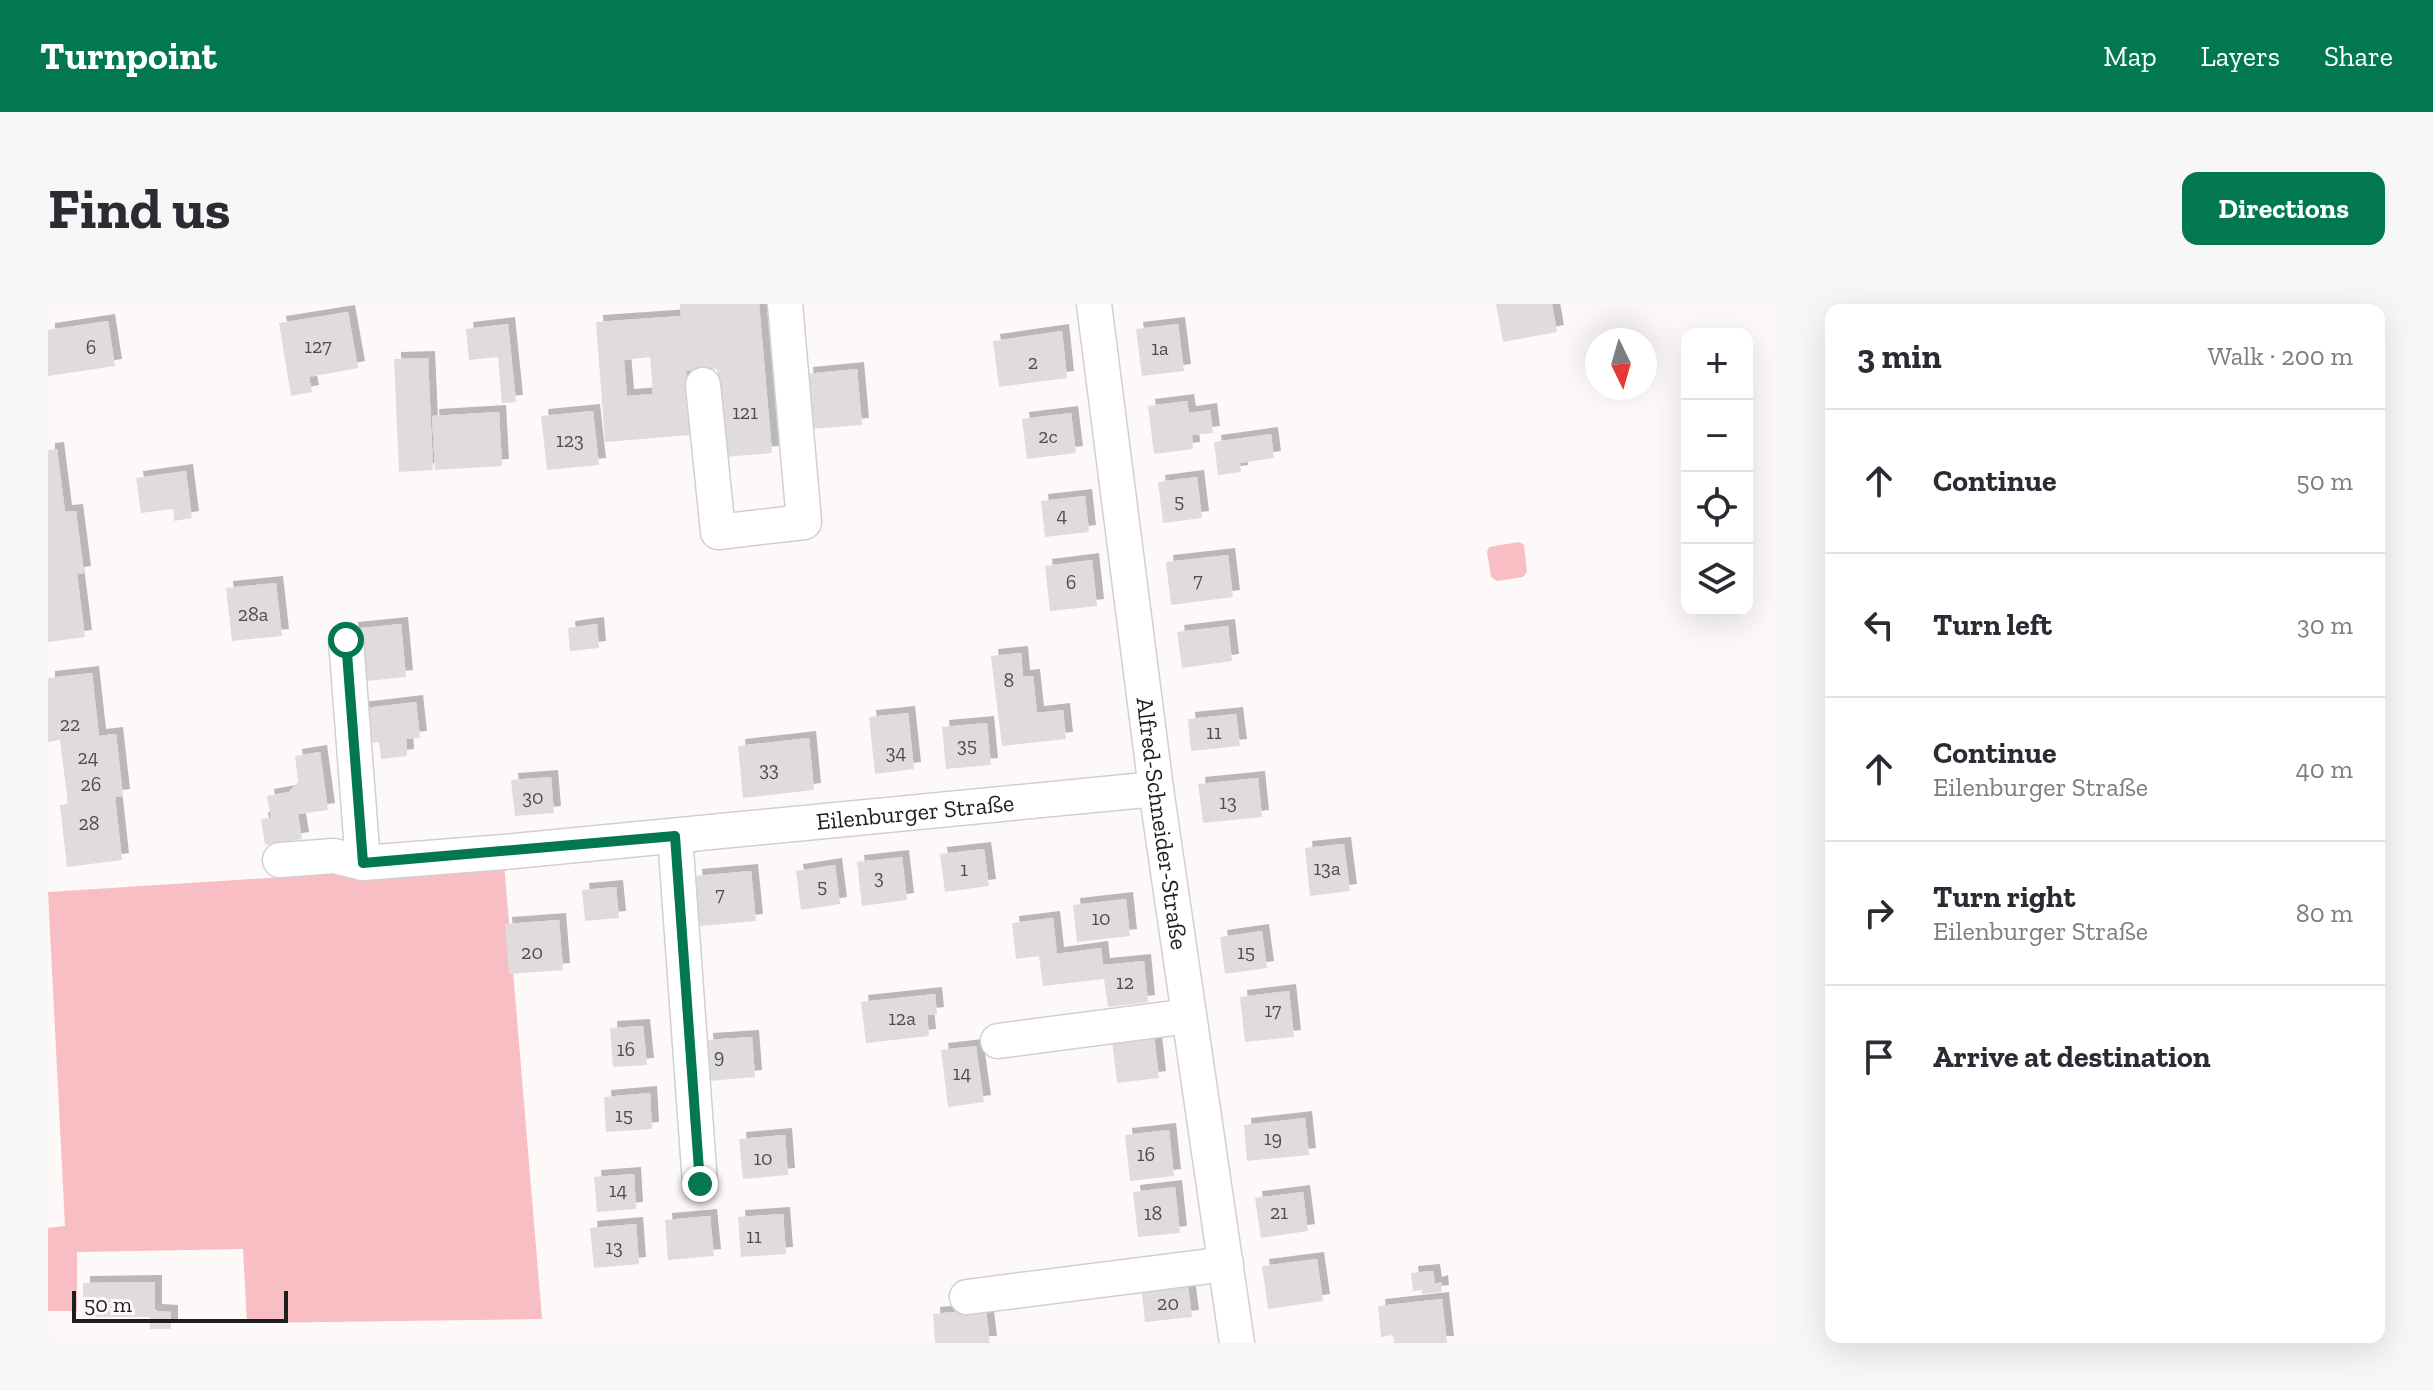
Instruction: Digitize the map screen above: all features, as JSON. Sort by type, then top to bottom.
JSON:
[{"type":"street","points":[[703,385],[718,532],[804,522],[785,304]]},
{"type":"street","name":"Alfred-Schneider-Straße","points":[[1094,304],[1156,789],[1237,1343]]},
{"type":"street","points":[[346,640],[363,863]]},
{"type":"street","name":"Eilenburger Straße","points":[[280,860],[334,856],[363,863],[504,852],[1156,789]]},
{"type":"street","points":[[675,836],[700,1184]]},
{"type":"street","points":[[998,1041],[1189,1016]]},
{"type":"street","points":[[967,1297],[1226,1264]]},
{"type":"shaded area","points":[[1519,542],[1524,545],[1527,572],[1523,577],[1497,581],[1491,577],[1489,547]]},
{"type":"shaded area","points":[[504,863],[542,1319],[247,1323],[243,1249],[77,1252],[77,1311],[48,1311],[48,1228],[65,1226],[48,892]]},
{"type":"building","points":[[680,304],[759,304],[772,453],[725,457],[717,369],[686,371],[691,435],[605,442],[596,322],[681,316]],"holes":[[[650,357],[653,394],[627,396],[624,360]]]},
{"type":"building","points":[[1496,304],[1552,304],[1557,332],[1503,342]]},
{"type":"building","points":[[348,312],[358,368],[309,377],[312,392],[291,396],[279,323]]},
{"type":"building","points":[[108,321],[115,366],[48,376],[48,330]]},
{"type":"building","points":[[508,324],[516,402],[502,403],[498,357],[469,360],[466,329]]},
{"type":"building","points":[[1178,324],[1184,371],[1142,376],[1136,329]]},
{"type":"building","points":[[1062,331],[1067,378],[999,387],[993,341]]},
{"type":"building","points":[[428,358],[433,470],[399,472],[394,359]]},
{"type":"building","points":[[857,369],[862,425],[811,429],[806,374]]},
{"type":"building","points":[[1187,401],[1189,413],[1210,410],[1213,433],[1192,435],[1193,449],[1154,454],[1148,406]]},
{"type":"building","points":[[593,411],[599,465],[547,470],[541,416]]},
{"type":"building","points":[[499,412],[502,466],[435,470],[432,416]]},
{"type":"building","points":[[1071,413],[1076,453],[1027,459],[1022,419]]},
{"type":"building","points":[[1271,434],[1274,458],[1240,463],[1241,472],[1218,475],[1214,442]]},
{"type":"building","points":[[57,449],[65,512],[76,511],[84,573],[77,574],[85,637],[48,642],[48,450]]},
{"type":"building","points":[[186,471],[192,518],[174,521],[173,509],[141,513],[136,478]]},
{"type":"building","points":[[1197,477],[1202,518],[1163,523],[1158,482]]},
{"type":"building","points":[[1085,496],[1089,532],[1045,537],[1041,501]]},
{"type":"building","points":[[1228,555],[1233,597],[1171,605],[1166,562]]},
{"type":"building","points":[[1092,560],[1097,606],[1050,611],[1045,566]]},
{"type":"building","points":[[276,583],[282,636],[232,641],[226,588]]},
{"type":"building","points":[[401,624],[406,677],[357,682],[351,629]]},
{"type":"building","points":[[597,624],[599,648],[570,651],[568,628]]},
{"type":"building","points":[[1228,626],[1232,661],[1182,668],[1177,632]]},
{"type":"building","points":[[1021,653],[1023,677],[1033,676],[1037,713],[1063,710],[1066,739],[1002,746],[991,656]]},
{"type":"building","points":[[92,673],[99,736],[116,734],[123,796],[115,797],[122,860],[67,867],[60,805],[68,804],[60,740],[48,742],[48,678]]},
{"type":"building","points":[[416,702],[420,738],[406,739],[407,756],[381,759],[379,742],[361,744],[357,709]]},
{"type":"building","points":[[908,713],[914,769],[875,774],[869,717]]},
{"type":"building","points":[[1236,714],[1240,746],[1191,751],[1188,719]]},
{"type":"building","points":[[987,723],[991,765],[946,769],[942,727]]},
{"type":"building","points":[[809,738],[814,790],[743,798],[738,746]]},
{"type":"building","points":[[320,752],[328,810],[298,814],[302,839],[265,845],[261,819],[271,818],[267,796],[289,792],[298,782],[295,756]]},
{"type":"building","points":[[551,777],[554,813],[515,816],[511,780]]},
{"type":"building","points":[[1258,778],[1262,817],[1203,823],[1198,784]]},
{"type":"building","points":[[1344,844],[1350,891],[1310,896],[1305,848]]},
{"type":"building","points":[[984,849],[989,886],[945,892],[940,854]]},
{"type":"building","points":[[902,857],[907,900],[862,906],[857,862]]},
{"type":"building","points":[[835,865],[840,904],[801,910],[796,871]]},
{"type":"building","points":[[751,871],[756,921],[700,926],[695,876]]},
{"type":"building","points":[[616,887],[619,918],[585,921],[582,890]]},
{"type":"building","points":[[1126,899],[1130,936],[1077,942],[1073,905]]},
{"type":"building","points":[[1053,918],[1057,954],[1101,948],[1103,965],[1144,961],[1148,1002],[1108,1007],[1104,979],[1043,986],[1039,956],[1016,959],[1012,923]]},
{"type":"building","points":[[559,920],[563,970],[509,974],[505,924]]},
{"type":"building","points":[[1262,931],[1267,968],[1225,974],[1220,937]]},
{"type":"building","points":[[1289,991],[1294,1037],[1245,1042],[1240,997]]},
{"type":"building","points":[[935,994],[937,1014],[927,1015],[929,1036],[866,1043],[861,1002]]},
{"type":"building","points":[[643,1026],[647,1065],[613,1067],[610,1028]]},
{"type":"building","points":[[1154,1035],[1159,1078],[1117,1083],[1112,1040]]},
{"type":"building","points":[[752,1037],[755,1077],[709,1081],[706,1040]]},
{"type":"building","points":[[976,1046],[984,1102],[948,1107],[941,1050]]},
{"type":"building","points":[[650,1093],[652,1129],[606,1132],[604,1097]]},
{"type":"building","points":[[1305,1118],[1309,1155],[1247,1161],[1244,1125]]},
{"type":"building","points":[[1169,1130],[1174,1176],[1130,1181],[1125,1135]]},
{"type":"building","points":[[785,1135],[788,1175],[743,1179],[739,1139]]},
{"type":"building","points":[[634,1174],[636,1209],[597,1212],[594,1177]]},
{"type":"building","points":[[1175,1187],[1180,1233],[1138,1237],[1133,1192]]},
{"type":"building","points":[[1303,1192],[1308,1231],[1261,1238],[1255,1198]]},
{"type":"building","points":[[783,1214],[786,1254],[741,1257],[738,1217]]},
{"type":"building","points":[[710,1216],[714,1256],[668,1260],[665,1220]]},
{"type":"building","points":[[636,1224],[639,1264],[594,1268],[590,1228]]},
{"type":"building","points":[[1317,1259],[1323,1301],[1268,1309],[1262,1266]]},
{"type":"building","points":[[1433,1271],[1435,1284],[1441,1282],[1442,1292],[1422,1294],[1422,1290],[1413,1291],[1411,1273]]},
{"type":"building","points":[[1187,1279],[1192,1317],[1145,1322],[1141,1284]]},
{"type":"building","points":[[155,1282],[155,1311],[171,1312],[171,1329],[150,1329],[150,1317],[83,1317],[83,1283]]},
{"type":"building","points":[[1442,1299],[1447,1343],[1394,1343],[1393,1335],[1381,1337],[1378,1306]]},
{"type":"building","points":[[986,1309],[990,1343],[935,1343],[933,1314]]},
{"type":"route","points":[[346,640],[363,863],[675,836],[700,1184]]}]
